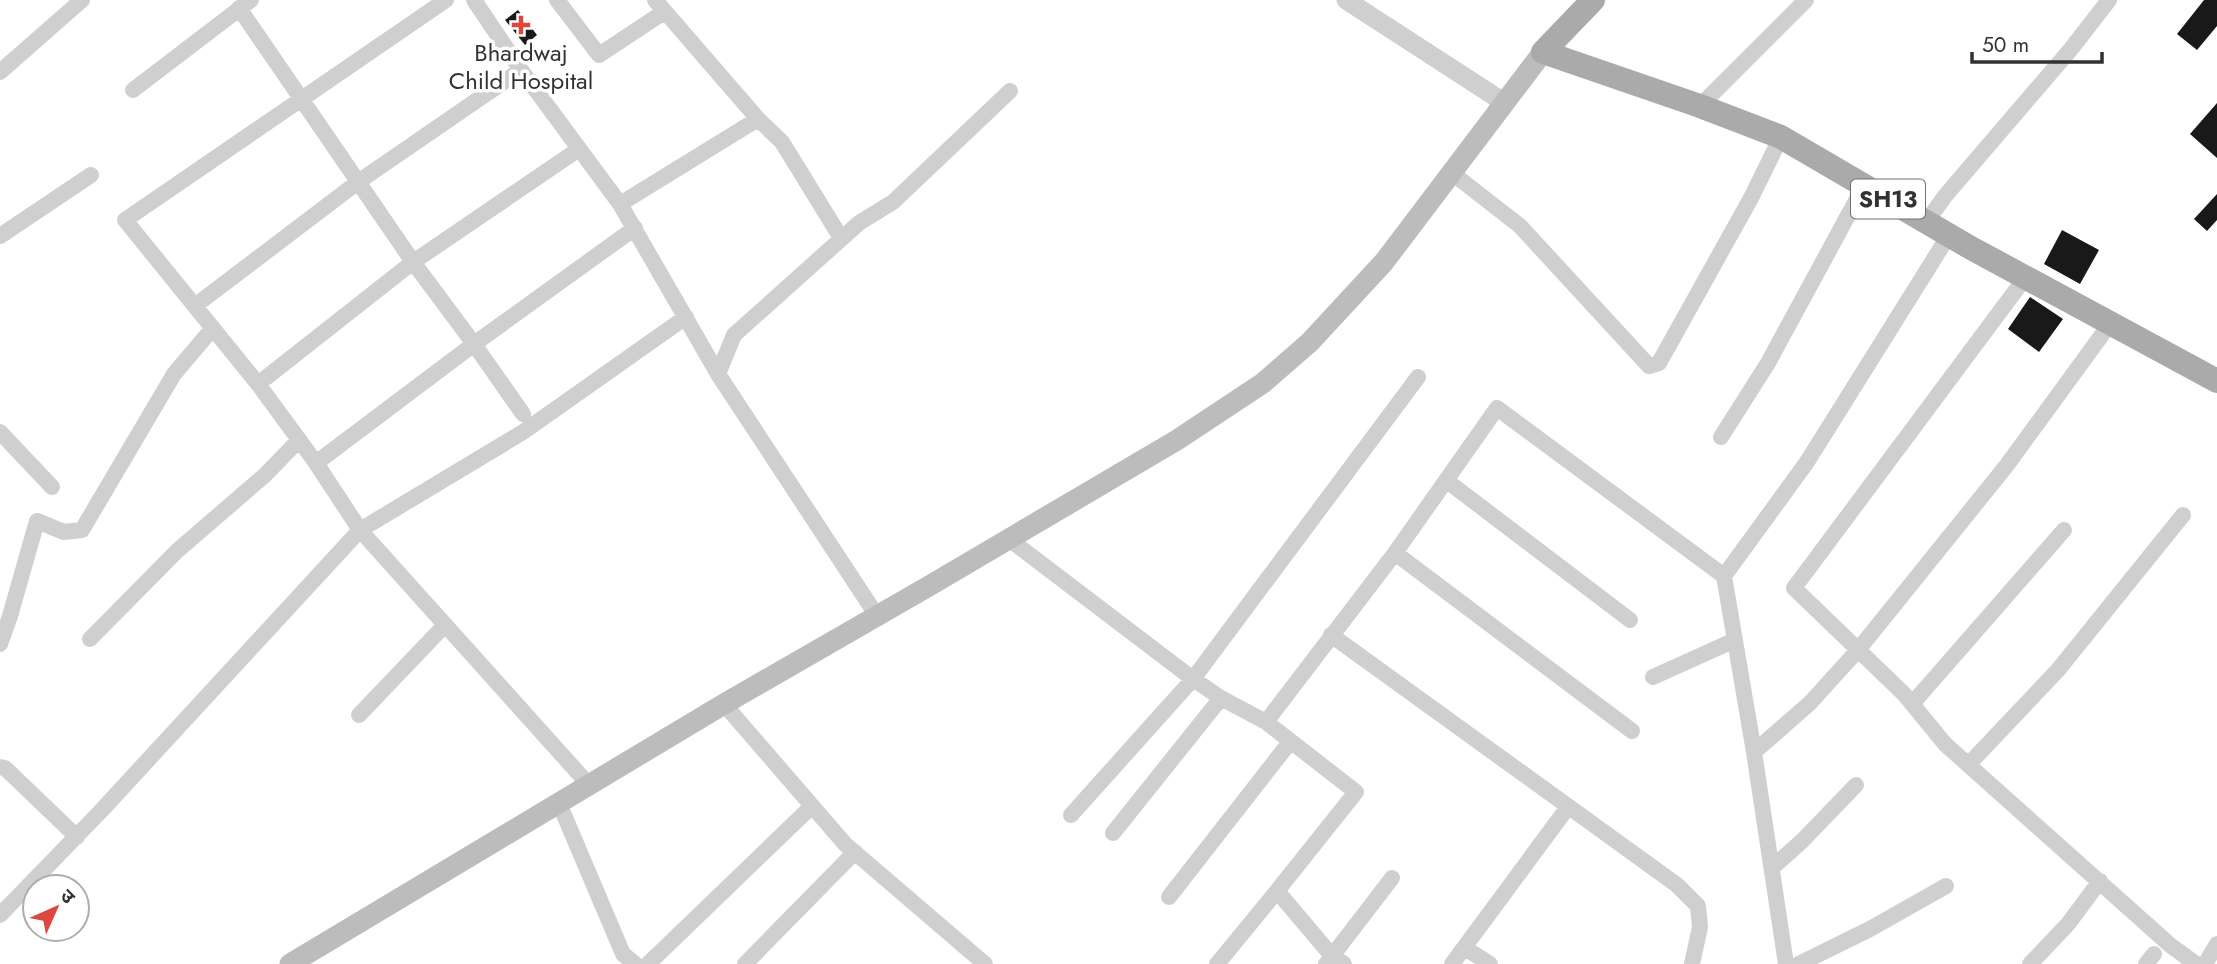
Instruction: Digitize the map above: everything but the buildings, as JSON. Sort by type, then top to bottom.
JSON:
[{"type":"main road","points":[[290,964],[724,704],[1177,440],[1263,383],[1310,342],[1384,262],[1543,52],[1593,0]]},
{"type":"main road","name":"SH13","points":[[1543,52],[1781,137],[2025,278],[2217,382]]},
{"type":"street","points":[[0,72],[82,0]]},
{"type":"street","points":[[446,0],[125,220],[258,384],[316,463],[360,530],[589,785]]},
{"type":"street","points":[[474,0],[521,70],[620,204],[718,374],[877,616]]},
{"type":"street","points":[[557,0],[599,55],[660,6],[758,119],[782,142],[842,239]]},
{"type":"street","points":[[1346,0],[1505,103]]},
{"type":"street","points":[[1700,106],[1806,0]]},
{"type":"street","points":[[1927,221],[2109,0]]},
{"type":"street","points":[[133,90],[245,4],[301,99],[413,262],[523,414]]},
{"type":"street","points":[[196,305],[358,182],[521,70]]},
{"type":"street","points":[[718,374],[734,335],[859,223],[893,202],[1010,92]]},
{"type":"street","points":[[620,204],[758,119]]},
{"type":"street","points":[[1452,173],[1520,226],[1649,366],[1659,363],[1751,198],[1781,137]]},
{"type":"street","points":[[258,384],[413,262],[579,149]]},
{"type":"street","points":[[0,236],[91,176]]},
{"type":"street","points":[[1721,437],[1768,363],[1864,186]]},
{"type":"street","points":[[316,463],[635,228]]},
{"type":"street","points":[[1724,576],[1807,462],[1949,235]]},
{"type":"street","points":[[2025,278],[1794,589],[1912,704],[1945,744],[2170,945],[2196,964]]},
{"type":"street","points":[[0,915],[77,836],[360,530],[523,432],[687,317]]},
{"type":"street","points":[[1754,752],[1810,703],[1858,650],[2007,464],[2104,332],[2105,321]]},
{"type":"street","points":[[0,644],[37,521],[64,532],[82,530],[174,374],[212,328]]},
{"type":"street","points":[[1071,815],[1193,679],[1418,377]]},
{"type":"street","points":[[1266,722],[1395,553],[1497,408],[1724,576],[1786,964]]},
{"type":"street","points":[[0,432],[52,487]]},
{"type":"street","points":[[90,639],[177,551],[265,475],[299,440]]},
{"type":"street","points":[[1447,481],[1630,620]]},
{"type":"street","points":[[1969,764],[2058,670],[2183,515]]},
{"type":"street","points":[[1912,704],[2064,530]]},
{"type":"street","points":[[1009,539],[1193,679],[1221,698],[1266,722],[1356,792],[1217,964]]},
{"type":"street","points":[[1395,553],[1632,731]]},
{"type":"street","points":[[359,715],[445,625]]},
{"type":"street","points":[[1331,635],[1677,885],[1698,906],[1700,927],[1692,964]]},
{"type":"street","points":[[1653,677],[1735,640]]},
{"type":"street","points":[[1113,833],[1221,698]]},
{"type":"street","points":[[724,704],[855,852],[985,964]]},
{"type":"street","points":[[1170,897],[1290,742]]},
{"type":"street","points":[[0,767],[5,768],[77,836]]},
{"type":"street","points":[[1772,868],[1856,785]]},
{"type":"street","points":[[559,803],[623,954],[635,964]]},
{"type":"street","points":[[648,964],[812,806]]},
{"type":"street","points":[[1452,964],[1568,807]]},
{"type":"street","points":[[745,964],[855,852]]},
{"type":"street","points":[[1277,891],[1334,961],[1392,878]]},
{"type":"street","points":[[2030,964],[2068,924],[2100,881]]},
{"type":"street","points":[[1799,964],[1870,929],[1946,886]]},
{"type":"street","points":[[2205,964],[2217,944]]},
{"type":"street","points":[[1465,948],[1490,964]]},
{"type":"place","name":"Bhardwaj Child Hospital","points":[[521,25]]}]
